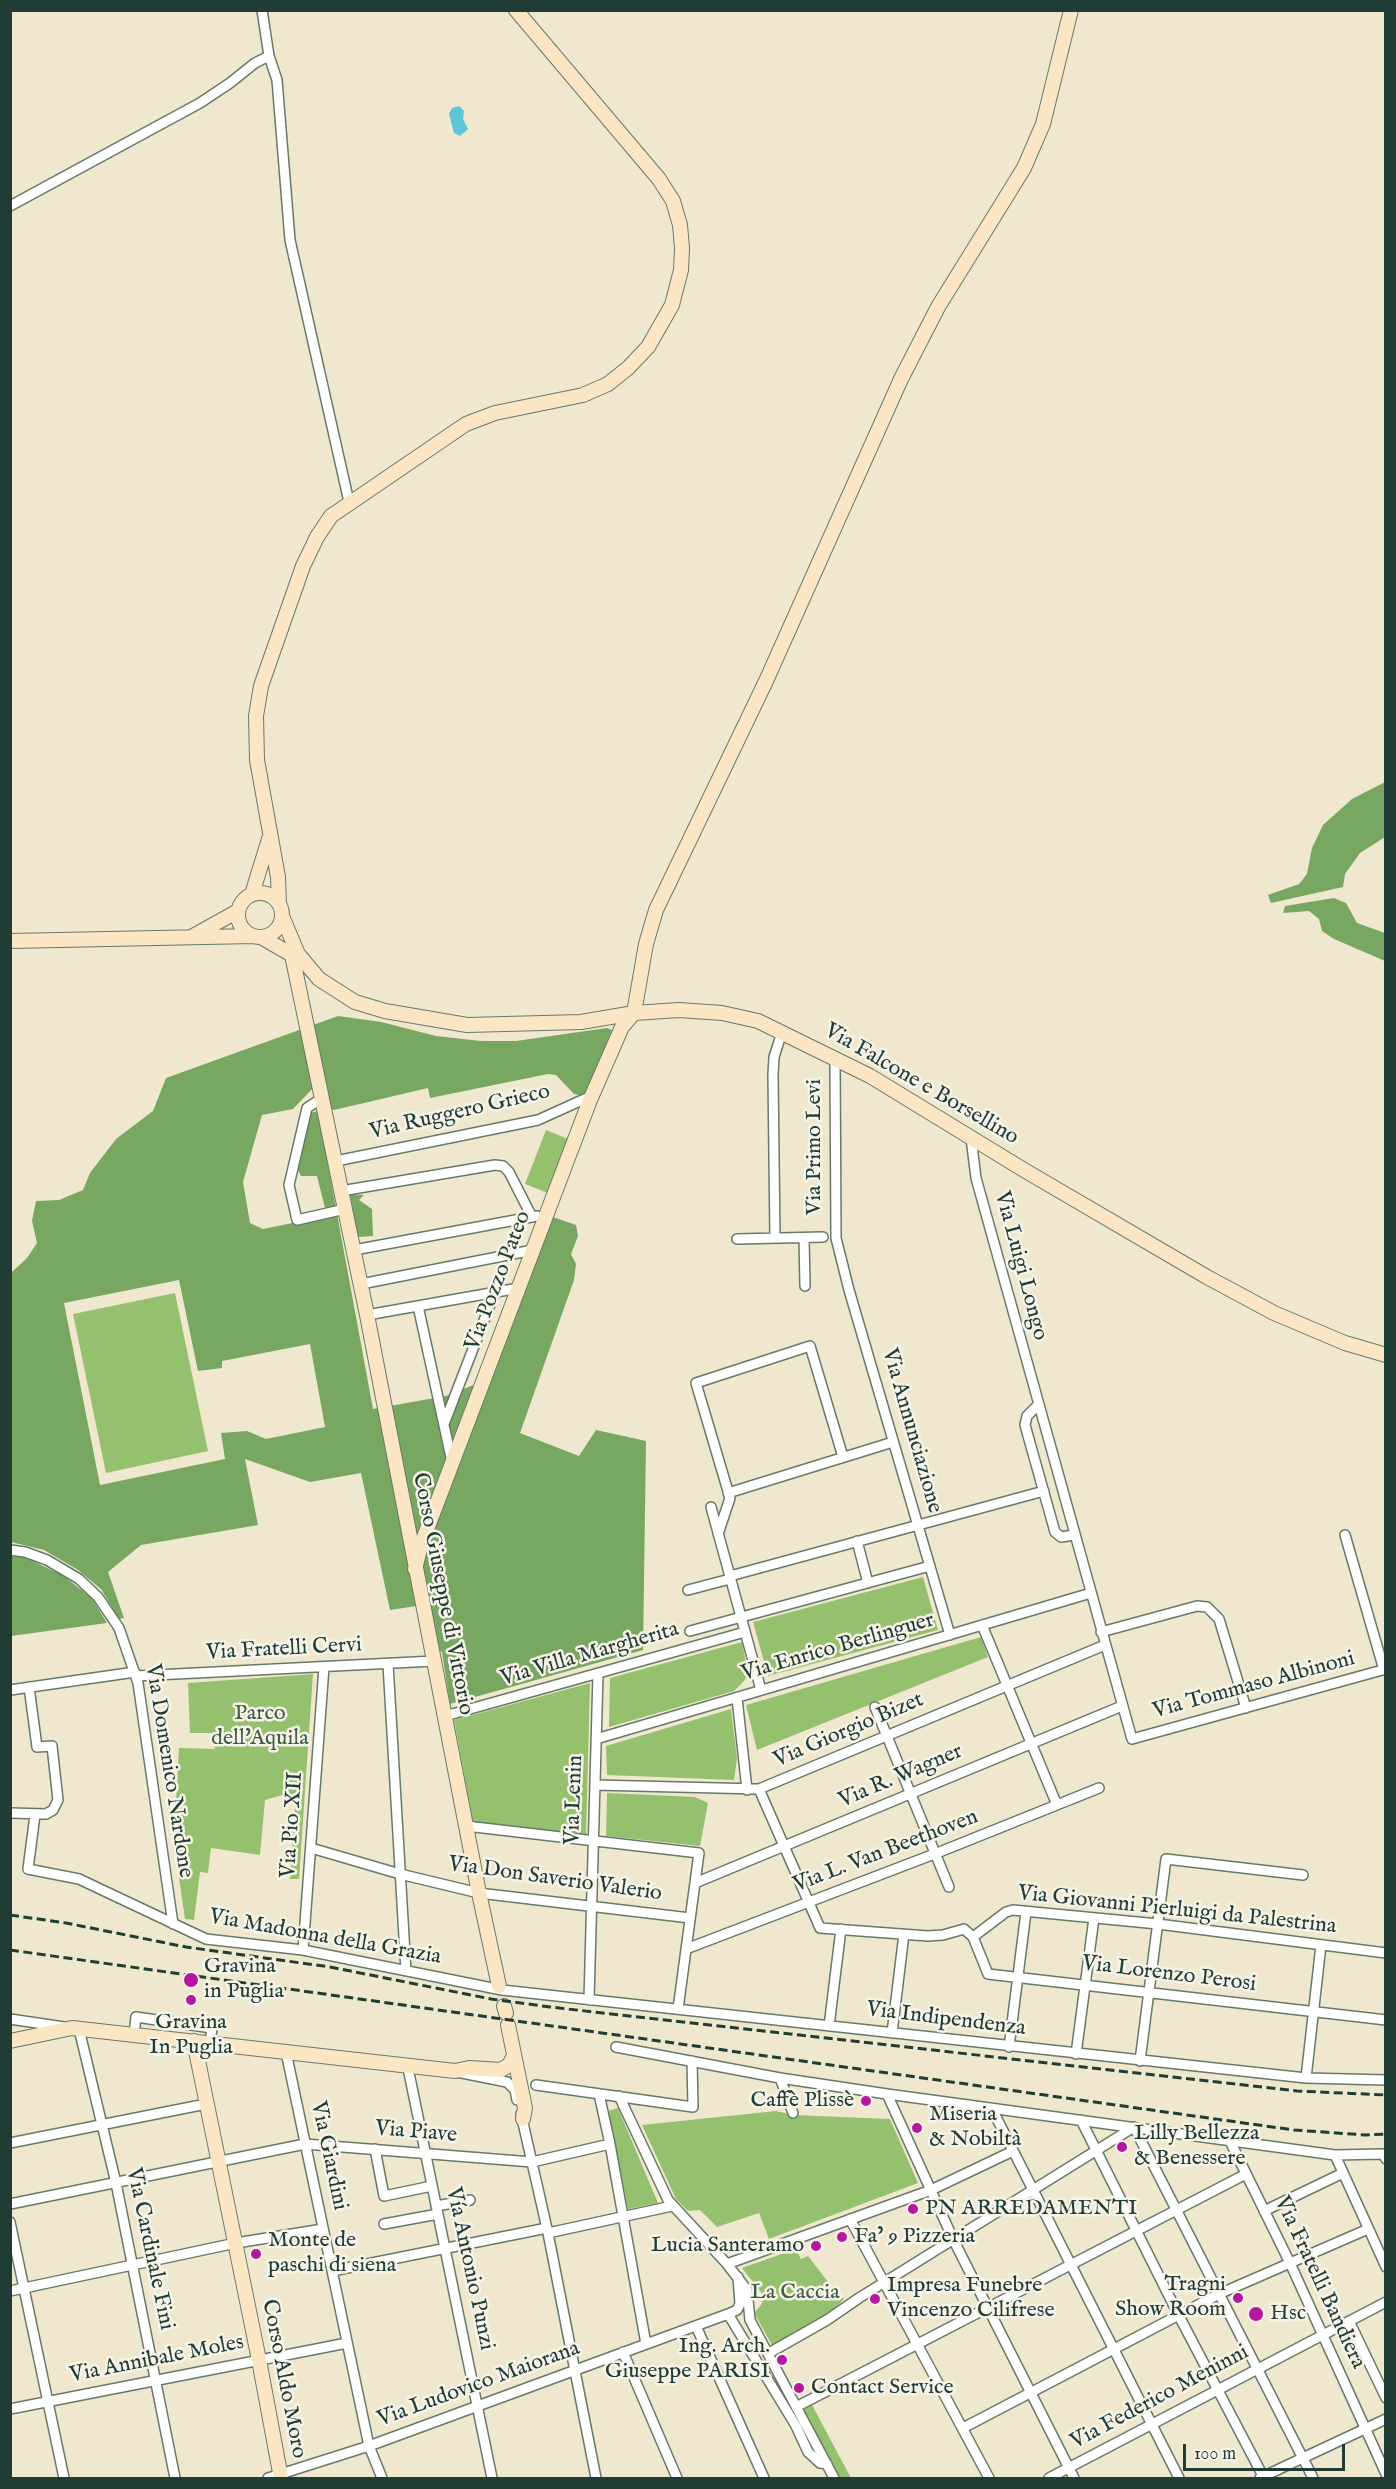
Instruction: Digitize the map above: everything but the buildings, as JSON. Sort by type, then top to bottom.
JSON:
[{"type":"street","points":[[262,10],[269,56],[277,80],[290,240],[349,502]]},
{"type":"street","name":"Via Falcone e Borsellino","points":[[298,958],[281,910],[278,877],[256,760],[256,716],[261,687],[303,566],[317,537],[331,516],[349,502],[465,424],[495,413],[583,395],[608,384],[628,368],[648,347],[672,305],[681,270],[680,225],[673,201],[659,179],[516,10]]},
{"type":"street","points":[[634,1013],[646,944],[656,910],[765,681],[901,379],[938,307],[1024,168],[1043,124],[1071,10]]},
{"type":"street","points":[[10,206],[200,103],[231,83],[255,63],[269,56]]},
{"type":"street","points":[[257,937],[248,933],[240,924],[238,911],[241,904],[252,894],[270,837]]},
{"type":"street","points":[[10,940],[268,936],[278,928],[281,910],[265,893],[252,894]]},
{"type":"street","points":[[192,937],[238,911]]},
{"type":"street","name":"Via Falcone e Borsellino","points":[[257,937],[298,958],[319,979],[356,1002],[416,1018],[467,1025],[516,1025],[581,1022],[634,1013],[679,1010],[722,1013],[758,1021],[870,1076],[1207,1277],[1274,1313],[1345,1343],[1386,1355]]},
{"type":"street","name":"Corso Giuseppe di Vittorio","points":[[298,958],[322,1098],[361,1284],[479,1893],[501,1988]]},
{"type":"street","name":"Via Pozzo Pateo","points":[[415,1569],[421,1545],[533,1250],[539,1216],[622,1027],[634,1013]]},
{"type":"street","points":[[775,1238],[773,1075],[774,1057],[782,1032]]},
{"type":"street","name":"Via Primo Levi","points":[[835,1057],[836,1238]]},
{"type":"street","name":"Via Ruggero Grieco","points":[[336,1161],[538,1120],[591,1096]]},
{"type":"street","points":[[322,1098],[311,1103],[307,1108],[289,1185],[297,1220],[345,1209]]},
{"type":"street","name":"Via Luigi Longo","points":[[971,1138],[976,1178],[1132,1739]]},
{"type":"street","points":[[341,1191],[495,1165],[503,1166],[539,1216],[354,1250]]},
{"type":"street","points":[[804,1238],[805,1286]]},
{"type":"street","points":[[737,1239],[823,1238]]},
{"type":"street","name":"Via Annunciazione","points":[[836,1238],[849,1290],[950,1635]]},
{"type":"street","points":[[361,1284],[533,1250]]},
{"type":"street","points":[[367,1315],[519,1288]]},
{"type":"street","name":"Via Pozzo Pateo","points":[[444,1425],[495,1292]]},
{"type":"street","points":[[418,1306],[452,1462]]},
{"type":"street","points":[[718,1534],[730,1498],[696,1383],[810,1346],[843,1457]]},
{"type":"street","points":[[1038,1405],[1027,1416],[1025,1425],[1057,1536],[1074,1534]]},
{"type":"street","points":[[728,1492],[893,1442]]},
{"type":"street","points":[[688,1590],[857,1541],[1044,1491]]},
{"type":"street","points":[[711,1507],[761,1690]]},
{"type":"street","points":[[1345,1535],[1385,1670]]},
{"type":"street","points":[[857,1541],[868,1583]]},
{"type":"street","name":"Via Domenico Nardone","points":[[10,1550],[25,1552],[54,1564],[79,1579],[98,1597],[119,1628],[136,1674],[173,1924]]},
{"type":"street","name":"Via Villa Margherita","points":[[690,1631],[930,1566]]},
{"type":"street","name":"Via Enrico Berlinguer","points":[[596,1739],[1091,1593]]},
{"type":"street","points":[[1101,1632],[1197,1606],[1207,1607],[1219,1619],[1245,1708]]},
{"type":"street","points":[[982,1625],[1057,1805]]},
{"type":"street","name":"Via Villa Margherita","points":[[445,1716],[745,1632]]},
{"type":"street","name":"Via Giorgio Bizet","points":[[594,1785],[759,1789],[1105,1645]]},
{"type":"street","name":"Via Fratelli Cervi","points":[[10,1690],[136,1674],[324,1668],[434,1661]]},
{"type":"street","points":[[388,1664],[406,1971]]},
{"type":"street","name":"Via Pio XII","points":[[303,1950],[324,1668]]},
{"type":"street","name":"Via Tommaso Albinoni","points":[[1132,1739],[1385,1670]]},
{"type":"street","name":"Via Lenin","points":[[589,2000],[598,1674]]},
{"type":"street","points":[[10,1813],[35,1815],[50,1813],[56,1807],[58,1800],[52,1746],[37,1748],[29,1687]]},
{"type":"street","points":[[737,1698],[747,1790]]},
{"type":"street","name":"Via R. Wagner","points":[[695,1883],[912,1795],[1122,1706]]},
{"type":"street","points":[[875,1707],[937,1853],[949,1887]]},
{"type":"street","name":"Via L. Van Beethoven","points":[[686,1949],[809,1903],[1099,1788]]},
{"type":"street","points":[[759,1789],[820,1928],[935,1936],[962,1929],[968,1931],[973,1937]]},
{"type":"street","name":"Via Madonna della Grazia","points":[[35,1815],[28,1869],[79,1879],[206,1939],[303,1950],[501,1988]]},
{"type":"street","points":[[466,1826],[699,1853],[678,2010]]},
{"type":"street","name":"Via Don Saverio Valerio","points":[[311,1848],[400,1874],[479,1893],[690,1918]]},
{"type":"street","points":[[1140,2061],[1166,1859],[1303,1875]]},
{"type":"street","name":"Via Giovanni Pierluigi da Palestrina","points":[[973,1937],[1006,1912],[1013,1910],[1158,1924],[1386,1953]]},
{"type":"street","points":[[1009,2047],[1026,1912]]},
{"type":"street","points":[[1076,2055],[1094,1918]]},
{"type":"street","points":[[829,2026],[841,1929]]},
{"type":"street","points":[[892,2033],[904,1934]]},
{"type":"street","name":"Via Lorenzo Perosi","points":[[973,1937],[988,1974],[1386,2020]]},
{"type":"street","points":[[1306,2078],[1321,1945]]},
{"type":"street","name":"Via Indipendenza","points":[[501,1988],[1076,2055],[1306,2078],[1386,2080]]},
{"type":"street","points":[[506,2014],[519,2070],[525,2108],[523,2119]]},
{"type":"street","points":[[134,2035],[136,2017],[212,2028],[210,2043]]},
{"type":"street","points":[[10,2019],[408,2068],[455,2071],[469,2068],[501,2070],[509,2066],[514,2056]]},
{"type":"street","points":[[10,2041],[76,2028]]},
{"type":"street","name":"Via Cardinale Fini","points":[[76,2028],[116,2182],[175,2478]]},
{"type":"street","name":"Corso Aldo Moro","points":[[194,2041],[259,2360],[277,2478]]},
{"type":"street","points":[[616,2047],[780,2078],[887,2094],[1335,2155],[1384,2157]]},
{"type":"street","name":"Via Giardini","points":[[286,2052],[369,2446],[382,2478]]},
{"type":"street","points":[[536,2085],[693,2107],[692,2061]]},
{"type":"street","name":"Vía Antonio Punzi","points":[[408,2068],[492,2478]]},
{"type":"street","points":[[455,2071],[464,2075],[501,2079],[515,2090],[547,2230],[596,2478]]},
{"type":"street","points":[[780,2078],[793,2113]]},
{"type":"street","points":[[599,2094],[624,2217],[646,2344]]},
{"type":"street","points":[[887,2094],[986,2307],[1074,2478]]},
{"type":"street","points":[[619,2096],[672,2206],[738,2277],[747,2293],[750,2320],[834,2478]]},
{"type":"street","points":[[10,2143],[206,2104]]},
{"type":"street","points":[[992,2109],[1179,2478]]},
{"type":"street","points":[[1081,2120],[1135,2231],[1262,2478],[1386,2419]]},
{"type":"street","points":[[769,2353],[827,2320],[1134,2127]]},
{"type":"street","points":[[1134,2127],[1313,2478]]},
{"type":"street","name":"Via Fratelli Bandiera","points":[[1230,2141],[1290,2263],[1386,2475]]},
{"type":"street","name":"Via Piave","points":[[10,2204],[305,2144],[532,2162],[610,2144]]},
{"type":"street","points":[[375,2149],[384,2196],[432,2186]]},
{"type":"street","points":[[727,2264],[931,2190],[1013,2151]]},
{"type":"street","points":[[1335,2155],[1386,2267]]},
{"type":"street","points":[[1264,2211],[1343,2173]]},
{"type":"street","points":[[796,2407],[1246,2174]]},
{"type":"street","points":[[384,2224],[470,2200]]},
{"type":"street","points":[[332,2271],[672,2206]]},
{"type":"street","points":[[850,2219],[989,2478]]},
{"type":"street","points":[[10,2222],[64,2478]]},
{"type":"street","points":[[10,2291],[236,2243],[323,2229]]},
{"type":"street","points":[[963,2428],[1219,2294],[1368,2229]]},
{"type":"street","points":[[738,2277],[740,2304],[737,2310],[728,2314],[796,2426],[808,2452],[820,2463],[827,2464]]},
{"type":"street","name":"Via Federico Meninni","points":[[1048,2478],[1386,2302]]},
{"type":"street","name":"Via Ludovico Maiorana","points":[[277,2478],[728,2314]]},
{"type":"street","points":[[1349,2321],[1386,2398]]},
{"type":"street","points":[[696,2326],[764,2478]]},
{"type":"street","name":"Via Annibale Moles","points":[[10,2409],[347,2343]]},
{"type":"street","points":[[623,2352],[677,2478]]},
{"type":"green space","points":[[1385,782],[1385,837],[1360,853],[1345,874],[1343,887],[1271,903],[1268,895],[1299,884],[1307,874],[1312,848],[1323,825],[1352,799]]},
{"type":"green space","points":[[1334,898],[1346,903],[1357,923],[1385,933],[1385,961],[1334,939],[1322,931],[1319,919],[1309,911],[1283,913],[1285,906]]},
{"type":"green space","points":[[338,1016],[381,1022],[436,1036],[481,1041],[516,1041],[607,1028],[612,1030],[585,1096],[574,1094],[556,1075],[548,1074],[430,1098],[428,1088],[334,1110],[331,1109],[326,1086],[314,1087],[293,1109],[262,1115],[243,1182],[250,1223],[263,1229],[327,1216],[317,1176],[301,1176],[295,1165],[310,1113],[318,1111],[373,1409],[446,1396],[491,1378],[553,1217],[576,1225],[578,1236],[571,1254],[576,1264],[574,1280],[520,1433],[579,1456],[596,1430],[646,1441],[643,1650],[450,1704],[442,1652],[430,1604],[390,1610],[361,1473],[310,1482],[245,1459],[258,1525],[141,1545],[108,1572],[124,1618],[119,1619],[101,1589],[78,1570],[44,1550],[11,1542],[11,1273],[27,1258],[37,1243],[32,1221],[36,1201],[59,1200],[83,1190],[90,1173],[116,1139],[153,1111],[166,1078]],"holes":[[[179,1280],[198,1371],[222,1368],[222,1361],[310,1344],[325,1427],[266,1439],[247,1431],[221,1433],[225,1459],[100,1485],[64,1303]]]},
{"type":"green space","points":[[546,1130],[568,1139],[548,1193],[525,1184]]},
{"type":"green space","points":[[350,1194],[364,1195],[359,1200],[372,1209],[373,1236],[358,1237]]},
{"type":"green space","points":[[175,1293],[208,1451],[106,1473],[73,1314]]},
{"type":"green space","points":[[11,1556],[24,1557],[62,1575],[92,1598],[107,1623],[11,1636]]},
{"type":"green space","points":[[923,1577],[938,1630],[768,1676],[753,1622]]},
{"type":"green space","points":[[981,1637],[988,1657],[757,1750],[746,1705]]},
{"type":"green space","points":[[742,1642],[748,1674],[734,1691],[609,1727],[610,1678]]},
{"type":"green space","name":"Parco dell'Aquila","points":[[313,1674],[299,1879],[290,1879],[296,1795],[286,1794],[265,1800],[260,1855],[211,1848],[208,1873],[200,1872],[194,1920],[185,1919],[170,1818],[175,1818],[179,1748],[215,1749],[212,1733],[190,1733],[188,1683]]},
{"type":"green space","points":[[590,1683],[586,1834],[473,1822],[454,1720]]},
{"type":"green space","points":[[731,1709],[737,1758],[734,1780],[607,1775],[606,1746]]},
{"type":"green space","points":[[607,1793],[695,1797],[708,1803],[700,1846],[606,1836]]},
{"type":"green space","points":[[618,2108],[658,2203],[628,2209],[608,2111]]},
{"type":"green space","points":[[776,2111],[793,2115],[890,2119],[918,2183],[769,2239],[759,2213],[717,2227],[700,2210],[688,2211],[676,2199],[642,2125]]},
{"type":"green space","name":"La Caccia","points":[[796,2249],[801,2259],[808,2256],[828,2282],[827,2285],[844,2299],[830,2313],[772,2345],[754,2313],[761,2305],[764,2296],[742,2268]]},
{"type":"green space","points":[[812,2405],[851,2478],[838,2478],[802,2411]]},
{"type":"water","points":[[459,106],[464,111],[463,119],[468,129],[460,136],[454,133],[449,114],[452,108]]},
{"type":"railway","points":[[10,1915],[66,1923],[186,1947],[330,1967],[491,1999],[550,2007],[1297,2091],[1386,2095]]},
{"type":"railway","points":[[10,1950],[1294,2130],[1366,2135],[1386,2134]]},
{"type":"place","name":"Gravina in Puglia","points":[[191,1980]]},
{"type":"place","name":"Gravina In Puglia","points":[[191,2000]]},
{"type":"place","name":"Caffè Plissè","points":[[866,2101]]},
{"type":"place","name":"Miseria & Nobiltà","points":[[917,2128]]},
{"type":"place","name":"Lilly Bellezza & Benessere","points":[[1122,2147]]},
{"type":"place","name":"PN ARREDAMENTI","points":[[913,2209]]},
{"type":"place","name":"Fa’ 9 Pizzeria","points":[[842,2237]]},
{"type":"place","name":"Lucia Santeramo","points":[[816,2246]]},
{"type":"place","name":"Monte de paschi di siena","points":[[256,2254]]},
{"type":"place","name":"Tragni Show Room","points":[[1238,2298]]},
{"type":"place","name":"Impresa Funebre Vincenzo Cilifrese","points":[[875,2299]]},
{"type":"place","name":"Hsc","points":[[1256,2314]]},
{"type":"place","name":"Ing. Arch. Giuseppe PARISI","points":[[782,2360]]},
{"type":"place","name":"Contact Service","points":[[799,2388]]}]
